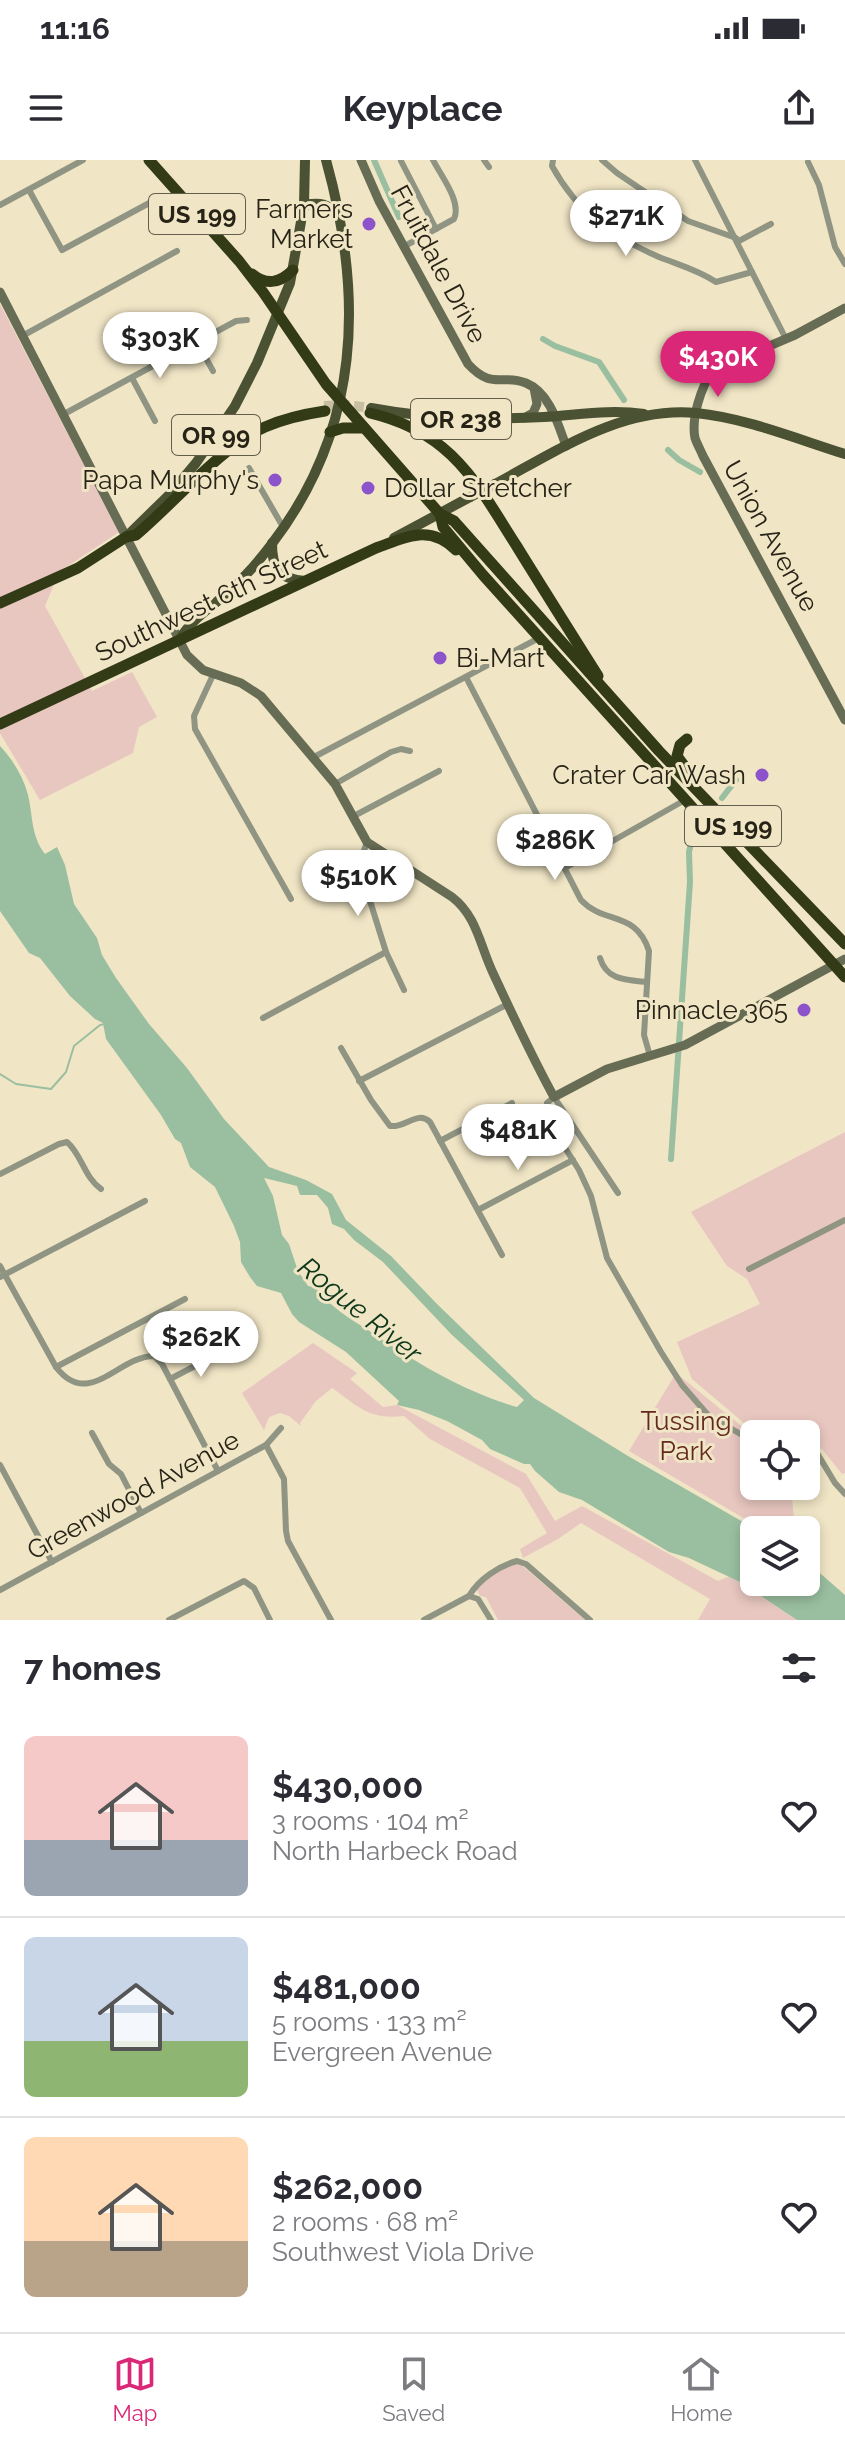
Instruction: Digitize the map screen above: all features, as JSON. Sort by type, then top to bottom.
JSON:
[{"type":"highway","name":"US 199","points":[[149,160],[245,268],[339,399],[440,514],[454,521],[621,710],[845,944]]},
{"type":"highway","points":[[245,268],[258,279],[273,282],[283,279],[293,270]]},
{"type":"highway","points":[[126,537],[136,535],[216,462],[265,427],[324,408]]},
{"type":"highway","points":[[370,410],[418,431],[441,446],[464,468],[621,710]]},
{"type":"highway","points":[[330,432],[343,428],[364,428]]},
{"type":"highway","name":"US 199","points":[[440,514],[443,527],[483,575],[685,800],[840,962],[845,977]]},
{"type":"highway","points":[[376,548],[419,533],[435,536],[449,543],[483,575]]},
{"type":"highway","name":"OR 99","points":[[0,603],[78,568],[126,537]]},
{"type":"highway","name":"Southwest 6th Street","points":[[0,724],[376,548]]},
{"type":"highway","points":[[687,739],[680,745],[677,756],[681,764],[727,811],[745,839]]},
{"type":"main road","name":"OR 99","points":[[126,537],[182,481],[217,435],[257,363],[293,270],[304,205],[305,160]]},
{"type":"main road","points":[[179,641],[187,626],[230,591],[272,543],[317,468],[330,432],[347,354],[350,314],[341,221],[326,160]]},
{"type":"main road","points":[[304,205],[329,206],[341,221]]},
{"type":"main road","name":"OR 238","points":[[370,410],[430,418],[555,417],[615,411],[696,413],[747,423],[845,454]]},
{"type":"main road","name":"OR 238","points":[[440,514],[607,426],[649,414]]},
{"type":"main road","name":"Southwest 6th Street","points":[[376,548],[440,514]]},
{"type":"main road","points":[[272,543],[275,567],[292,580],[307,581]]},
{"type":"street","points":[[0,205],[83,160]]},
{"type":"street","name":"Fruitdale Drive","points":[[361,160],[403,247],[468,364],[485,378],[526,382],[534,388]]},
{"type":"street","points":[[403,247],[454,219],[457,209],[433,160]]},
{"type":"street","points":[[553,160],[552,166],[565,189],[594,220],[623,240],[699,270],[716,282],[752,272]]},
{"type":"street","points":[[602,160],[688,221],[737,240],[771,224]]},
{"type":"street","points":[[695,160],[786,339]]},
{"type":"street","points":[[401,161],[436,229]]},
{"type":"street","points":[[808,162],[819,185],[835,247],[845,264]]},
{"type":"street","points":[[29,190],[62,250],[153,201]]},
{"type":"street","points":[[24,335],[177,251]]},
{"type":"street","points":[[0,292],[192,661],[213,675],[241,683],[261,696],[335,784],[367,842],[464,908],[474,923],[491,969],[554,1097],[618,1193]]},
{"type":"street","points":[[696,413],[713,370],[786,339],[845,308]]},
{"type":"street","points":[[64,414],[236,321],[247,320]]},
{"type":"street","points":[[197,342],[213,371]]},
{"type":"street","points":[[132,378],[155,421]]},
{"type":"street","points":[[534,388],[544,397],[566,446]]},
{"type":"street","points":[[523,418],[536,409],[538,400],[534,388]]},
{"type":"street","name":"Union Avenue","points":[[696,413],[695,438],[703,456],[845,719]]},
{"type":"street","points":[[249,468],[283,527]]},
{"type":"street","points":[[314,757],[539,638]]},
{"type":"street","points":[[213,675],[194,716],[195,729],[291,899]]},
{"type":"street","points":[[466,677],[586,905],[631,923],[641,933],[649,951],[644,1035],[650,1056]]},
{"type":"street","points":[[335,784],[391,752],[401,749],[410,751]]},
{"type":"street","points":[[352,817],[439,771]]},
{"type":"street","points":[[565,868],[685,800]]},
{"type":"street","points":[[367,842],[361,859],[370,906],[386,952],[404,990]]},
{"type":"street","points":[[263,1018],[386,952]]},
{"type":"street","points":[[600,958],[603,968],[612,976],[647,982]]},
{"type":"street","points":[[740,1434],[708,1415],[682,1385],[661,1352],[607,1258],[591,1196],[545,1116],[547,1103],[607,1069],[694,1041],[840,962]]},
{"type":"street","points":[[359,1081],[508,1004]]},
{"type":"street","points":[[341,1048],[390,1126],[397,1127],[423,1117],[430,1122],[502,1255]]},
{"type":"street","points":[[440,1141],[512,1103]]},
{"type":"street","points":[[0,1174],[67,1142],[75,1150],[89,1178],[101,1189]]},
{"type":"street","points":[[478,1210],[573,1160]]},
{"type":"street","points":[[2,1276],[145,1201]]},
{"type":"street","points":[[749,1269],[845,1220]]},
{"type":"street","points":[[0,1266],[2,1276],[56,1367],[72,1382],[96,1382],[144,1356],[154,1356],[162,1364],[218,1471]]},
{"type":"street","points":[[56,1367],[185,1299]]},
{"type":"street","points":[[170,1379],[218,1354]]},
{"type":"street","name":"Greenwood Avenue","points":[[0,1590],[266,1445],[281,1428]]},
{"type":"street","points":[[92,1433],[109,1464],[121,1474],[141,1513]]},
{"type":"street","points":[[266,1445],[284,1479],[288,1541],[331,1620]]},
{"type":"street","points":[[820,1458],[845,1494]]},
{"type":"street","points":[[0,1465],[52,1562]]},
{"type":"street","points":[[424,1620],[469,1596],[496,1569],[517,1561],[526,1564],[590,1620]]},
{"type":"street","points":[[169,1620],[244,1581],[254,1588],[270,1620]]},
{"type":"street","points":[[469,1596],[478,1599],[491,1620]]},
{"type":"green space","points":[[0,304],[119,532],[59,572],[45,606],[92,691],[132,672],[157,717],[139,727],[133,753],[40,800],[0,733]]},
{"type":"green space","points":[[845,1132],[845,1473],[842,1474],[820,1449],[820,1420],[740,1420],[692,1379],[677,1342],[760,1304],[747,1279],[727,1266],[691,1212]]},
{"type":"green space","points":[[313,1343],[357,1373],[350,1379],[383,1407],[397,1405],[526,1474],[555,1521],[582,1506],[718,1581],[730,1576],[740,1583],[740,1596],[760,1596],[797,1620],[698,1620],[710,1599],[581,1523],[523,1558],[520,1549],[547,1533],[520,1488],[430,1439],[404,1416],[373,1414],[332,1388],[316,1401],[300,1423],[301,1426],[280,1413],[269,1417],[264,1430],[242,1393]]},
{"type":"green space","name":"Tussing Park","points":[[676,1373],[740,1425],[740,1500],[792,1500],[794,1516],[740,1516],[629,1451]]},
{"type":"green space","points":[[517,1561],[585,1620],[498,1620],[486,1597],[480,1596],[476,1588],[500,1569]]},
{"type":"shaded area","points":[[0,746],[23,781],[40,847],[45,854],[57,847],[65,865],[74,904],[97,938],[102,955],[149,1024],[187,1068],[224,1119],[269,1167],[306,1180],[332,1194],[346,1220],[391,1256],[534,1398],[740,1520],[740,1582],[669,1552],[582,1500],[559,1492],[530,1464],[490,1449],[482,1440],[447,1421],[397,1405],[399,1401],[346,1352],[299,1322],[281,1293],[257,1286],[241,1262],[240,1242],[215,1187],[190,1167],[181,1143],[175,1139],[106,1039],[103,1023],[70,996],[40,958],[29,953],[0,911]],"holes":[[[264,1178],[297,1186],[300,1195],[317,1195],[328,1208],[332,1224],[344,1229],[383,1262],[452,1335],[524,1400],[517,1407],[477,1393],[440,1374],[347,1316],[315,1287],[308,1286],[282,1235],[273,1196]]]},
{"type":"shaded area","points":[[820,1573],[845,1595],[845,1620],[797,1620],[761,1596],[820,1596]]},
{"type":"waterway","points":[[374,160],[399,217]]},
{"type":"waterway","points":[[543,339],[599,362],[624,400]]},
{"type":"waterway","points":[[668,450],[700,472]]},
{"type":"waterway","points":[[722,798],[736,780]]},
{"type":"waterway","points":[[671,1159],[690,882],[689,852],[696,823]]},
{"type":"waterway","points":[[0,1074],[16,1084],[51,1089],[66,1072],[74,1046],[105,1024]]},
{"type":"tunnel","points":[[324,406],[371,408]]},
{"type":"place","name":"Farmers Market","points":[[369,224]]},
{"type":"place","name":"Papa Murphy's","points":[[275,480]]},
{"type":"place","name":"Dollar Stretcher","points":[[368,488]]},
{"type":"place","name":"Bi-Mart","points":[[440,658]]},
{"type":"place","name":"Crater Car Wash","points":[[762,775]]},
{"type":"place","name":"Pinnacle 365","points":[[804,1010]]},
{"type":"water label","name":"Rogue River","points":[[360,1310]]}]
